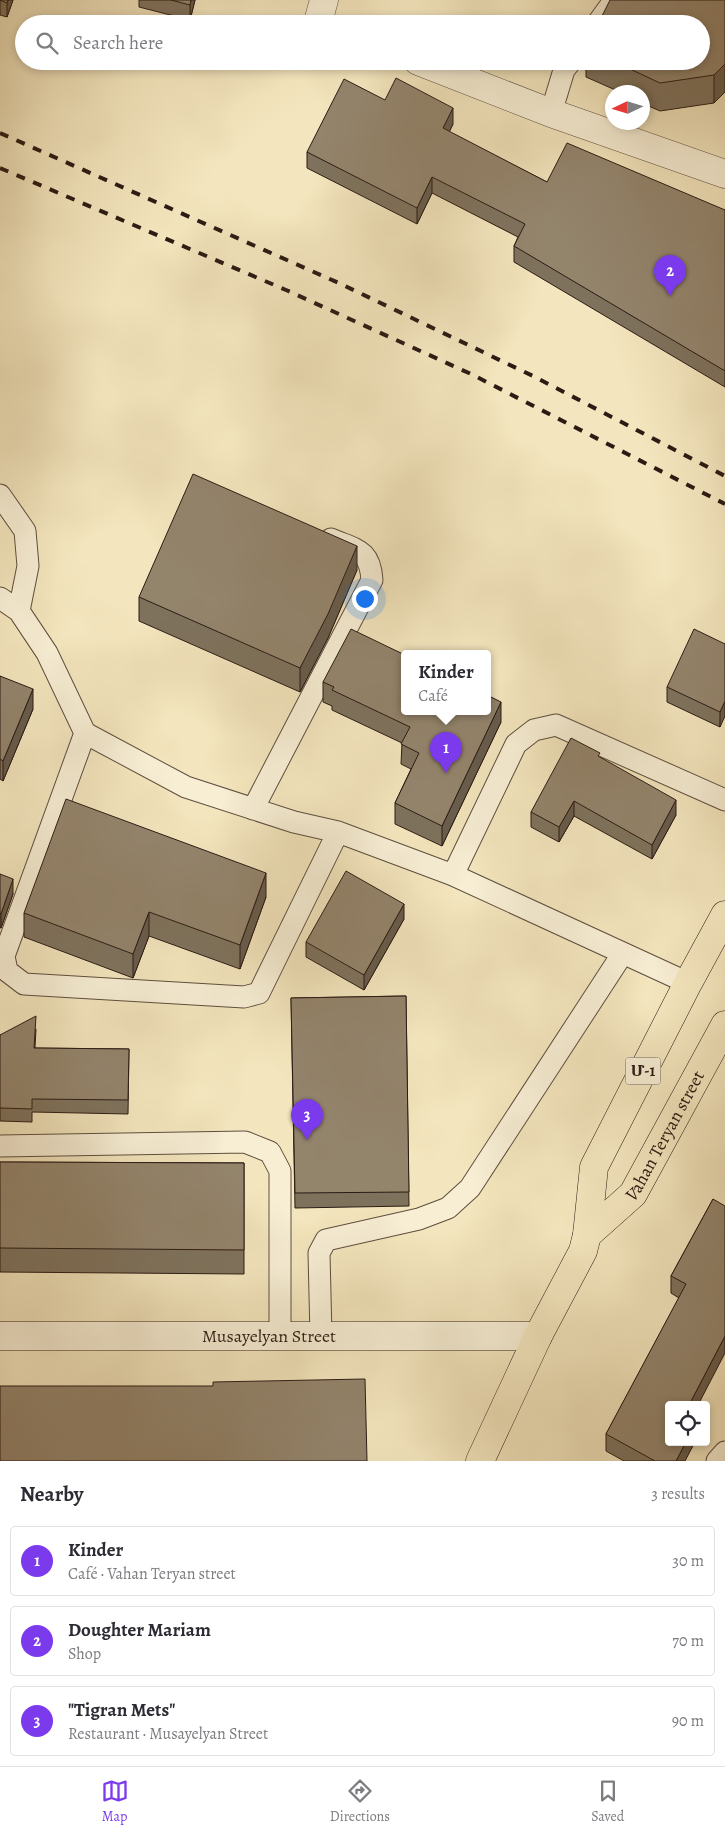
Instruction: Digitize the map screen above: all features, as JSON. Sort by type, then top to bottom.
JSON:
[{"type":"highway","name":"Vahan Teryan street","points":[[480,1461],[538,1336],[583,1251],[587,1235],[594,1167],[725,915]]},
{"type":"highway","name":"Vahan Teryan street","points":[[587,1235],[633,1194],[725,1025]]},
{"type":"street","points":[[320,15],[324,0]]},
{"type":"street","points":[[441,70],[551,113],[725,174]]},
{"type":"street","name":"Musayelyan Street","points":[[0,1336],[538,1336]]},
{"type":"lane","points":[[604,15],[613,2],[617,0]]},
{"type":"lane","points":[[551,113],[564,70]]},
{"type":"lane","points":[[0,495],[25,531],[28,566],[19,611]]},
{"type":"lane","points":[[254,809],[372,580],[371,568],[364,553],[311,531]]},
{"type":"lane","points":[[0,598],[19,611],[47,653],[85,733],[186,787],[294,822],[338,832],[453,875],[688,983]]},
{"type":"lane","points":[[453,875],[516,744],[534,730],[556,724],[725,800]]},
{"type":"lane","points":[[85,733],[4,956],[7,971],[24,984],[244,997],[259,993],[338,832]]},
{"type":"lane","points":[[321,1336],[319,1253],[326,1240],[419,1219],[448,1208],[470,1188],[623,953]]},
{"type":"lane","points":[[0,1146],[245,1142],[270,1152],[280,1171],[280,1336]]},
{"type":"lane","points":[[717,1461],[725,1452]]},
{"type":"building","points":[[171,0],[191,0],[190,5]]},
{"type":"building","points":[[610,0],[725,0],[725,64],[714,75],[660,83],[632,70],[710,70],[710,15],[602,15]]},
{"type":"building","points":[[396,78],[453,108],[443,128],[547,182],[567,143],[725,210],[725,371],[514,246],[525,224],[432,177],[417,208],[307,152],[344,79],[385,100]]},
{"type":"building","points":[[193,474],[357,546],[328,614],[300,668],[139,597]]},
{"type":"building","points":[[351,629],[401,653],[401,715],[491,715],[491,697],[501,702],[442,826],[395,803],[419,753],[401,744],[410,727],[332,690],[334,687],[323,682]]},
{"type":"building","points":[[694,629],[725,644],[725,701],[720,712],[667,687]]},
{"type":"building","points":[[0,676],[33,689],[3,761],[0,759]]},
{"type":"building","points":[[571,738],[600,753],[598,756],[676,800],[652,845],[574,801],[559,827],[531,812]]},
{"type":"building","points":[[66,799],[266,873],[240,945],[149,912],[133,954],[24,913]]},
{"type":"building","points":[[346,871],[404,904],[364,975],[306,942]]},
{"type":"building","points":[[0,874],[13,879],[1,914],[0,913]]},
{"type":"building","points":[[406,996],[409,1192],[295,1193],[291,998]]},
{"type":"building","points":[[36,1016],[34,1048],[129,1049],[128,1100],[32,1099],[32,1109],[0,1108],[0,1035]]},
{"type":"building","points":[[0,1162],[244,1163],[244,1250],[0,1248]]},
{"type":"building","points":[[713,1199],[725,1206],[725,1336],[691,1401],[665,1401],[665,1446],[684,1446],[676,1461],[655,1461],[606,1434],[686,1284],[671,1276]]},
{"type":"building","points":[[365,1379],[367,1461],[0,1461],[0,1386],[213,1386],[213,1382]]},
{"type":"railway","points":[[0,133],[341,284],[533,376],[725,476]]},
{"type":"railway","points":[[0,168],[286,290],[471,374],[725,504]]},
{"type":"place","name":"Doughter Mariam","points":[[670,296]]},
{"type":"place","name":"Kinder","points":[[446,773]]},
{"type":"place","name":"\"Tigran Mets\"","points":[[307,1140]]}]
